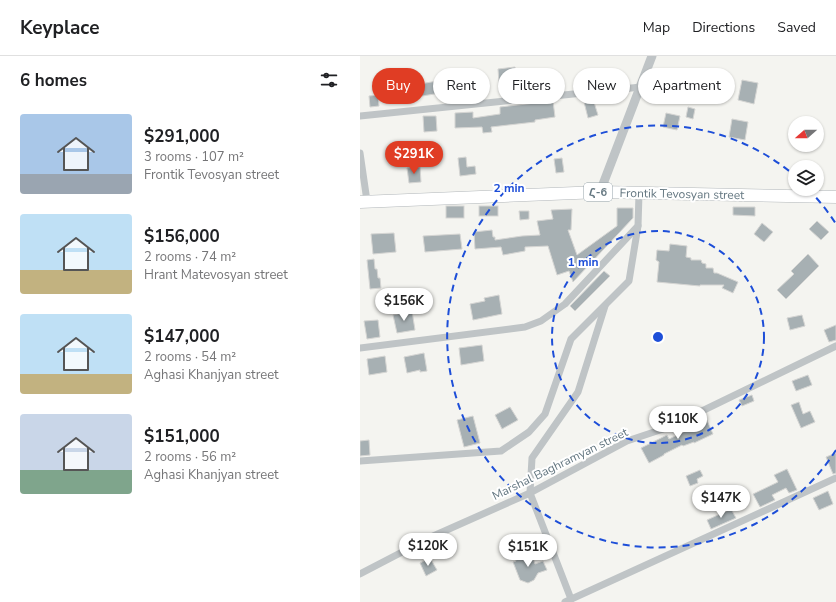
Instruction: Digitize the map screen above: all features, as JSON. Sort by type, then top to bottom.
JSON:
[{"type":"main road","name":"Frontik Tevosyan street","points":[[363,201],[600,192],[836,198]]},
{"type":"street","points":[[648,68],[652,56]]},
{"type":"street","points":[[360,116],[638,87]]},
{"type":"street","points":[[600,192],[638,95]]},
{"type":"street","points":[[360,154],[363,201]]},
{"type":"street","points":[[360,461],[501,451],[529,432],[546,414],[571,339],[629,281],[638,226],[639,194]]},
{"type":"street","points":[[360,348],[525,327],[541,321],[565,304],[638,226]]},
{"type":"street","points":[[606,304],[578,392],[532,458],[530,493],[568,601],[836,478]]},
{"type":"street","name":"Marshal Baghramyan street","points":[[360,574],[431,536],[530,493],[627,442],[669,427],[836,346]]},
{"type":"building","points":[[742,80],[758,83],[754,104],[738,100]]},
{"type":"building","points":[[433,82],[433,94],[425,96],[425,83]]},
{"type":"building","points":[[369,96],[372,96],[372,104],[379,104],[379,106],[370,107]]},
{"type":"building","points":[[526,104],[553,104],[555,117],[535,120],[535,122],[491,127],[492,132],[483,133],[482,127],[455,128],[455,113],[473,112],[473,118],[500,114],[500,107]]},
{"type":"building","points":[[584,104],[595,104],[598,115],[588,118]]},
{"type":"building","points":[[688,107],[695,109],[693,119],[686,117]]},
{"type":"building","points":[[666,113],[680,116],[677,130],[663,127]]},
{"type":"building","points":[[423,116],[436,116],[437,131],[424,132]]},
{"type":"building","points":[[732,119],[748,122],[745,140],[729,137]]},
{"type":"building","points":[[466,157],[467,167],[475,166],[476,174],[460,176],[458,158]]},
{"type":"building","points":[[562,158],[564,172],[556,173],[554,159]]},
{"type":"building","points":[[420,167],[421,182],[409,183],[407,168]]},
{"type":"building","points":[[446,206],[464,206],[464,218],[446,218]]},
{"type":"building","points":[[479,206],[498,206],[498,216],[479,216]]},
{"type":"building","points":[[733,207],[755,207],[755,216],[733,215]]},
{"type":"building","points":[[617,208],[633,208],[633,218],[573,282],[569,271],[557,275],[548,246],[525,247],[525,251],[503,255],[501,247],[475,249],[474,232],[492,230],[495,240],[540,235],[537,221],[553,219],[551,210],[572,209],[571,230],[568,230],[577,255],[617,226]]},
{"type":"building","points":[[519,211],[529,211],[529,219],[520,220]]},
{"type":"building","points":[[817,221],[829,232],[821,240],[809,229]]},
{"type":"building","points":[[762,223],[773,232],[764,242],[754,234]]},
{"type":"building","points":[[394,233],[396,252],[373,254],[371,234]]},
{"type":"building","points":[[460,234],[462,249],[425,252],[423,236]]},
{"type":"building","points":[[670,244],[687,246],[686,257],[691,258],[691,260],[701,260],[702,263],[706,264],[706,268],[713,268],[714,273],[738,282],[733,293],[722,288],[724,285],[700,286],[657,282],[659,262],[656,260],[657,250],[669,251]]},
{"type":"building","points":[[808,254],[819,266],[786,299],[777,290],[794,274],[791,271]]},
{"type":"building","points":[[374,259],[375,269],[377,269],[378,278],[380,278],[381,288],[370,289],[367,260]]},
{"type":"building","points":[[604,271],[610,276],[575,311],[570,306]]},
{"type":"building","points":[[499,295],[502,314],[473,320],[470,304],[485,301],[484,298]]},
{"type":"building","points":[[412,311],[415,330],[397,333],[393,315]]},
{"type":"building","points":[[802,315],[805,326],[790,330],[787,318]]},
{"type":"building","points":[[378,320],[380,337],[367,339],[364,321]]},
{"type":"building","points":[[836,325],[836,340],[829,342],[824,330]]},
{"type":"building","points":[[482,345],[484,361],[461,365],[459,348]]},
{"type":"building","points":[[424,353],[427,371],[420,372],[420,370],[407,373],[404,357]]},
{"type":"building","points":[[385,356],[387,372],[369,375],[367,359]]},
{"type":"building","points":[[808,375],[812,385],[796,391],[792,381]]},
{"type":"building","points":[[752,395],[754,401],[742,406],[739,400]]},
{"type":"building","points":[[799,402],[803,414],[810,411],[815,422],[801,428],[791,405]]},
{"type":"building","points":[[510,407],[518,420],[502,429],[495,415]]},
{"type":"building","points":[[473,416],[480,443],[464,447],[457,420]]},
{"type":"building","points":[[705,416],[713,434],[694,443],[682,445],[649,463],[641,448],[667,435],[669,439],[694,427],[692,422]]},
{"type":"building","points":[[369,440],[370,455],[360,456],[360,441]]},
{"type":"building","points":[[836,453],[836,473],[833,474],[826,457]]},
{"type":"building","points":[[787,469],[797,490],[789,493],[786,488],[772,495],[775,500],[760,507],[753,494],[778,482],[774,475]]},
{"type":"building","points":[[700,470],[703,476],[697,479],[698,483],[690,486],[686,476]]},
{"type":"building","points":[[828,491],[833,504],[819,510],[813,498]]},
{"type":"building","points":[[731,509],[736,518],[711,529],[707,520]]},
{"type":"building","points":[[522,553],[525,557],[532,555],[535,564],[543,561],[547,570],[538,573],[534,580],[528,583],[520,580],[513,562],[516,561],[515,556]]},
{"type":"building","points":[[430,558],[437,570],[426,576],[420,563]]}]
